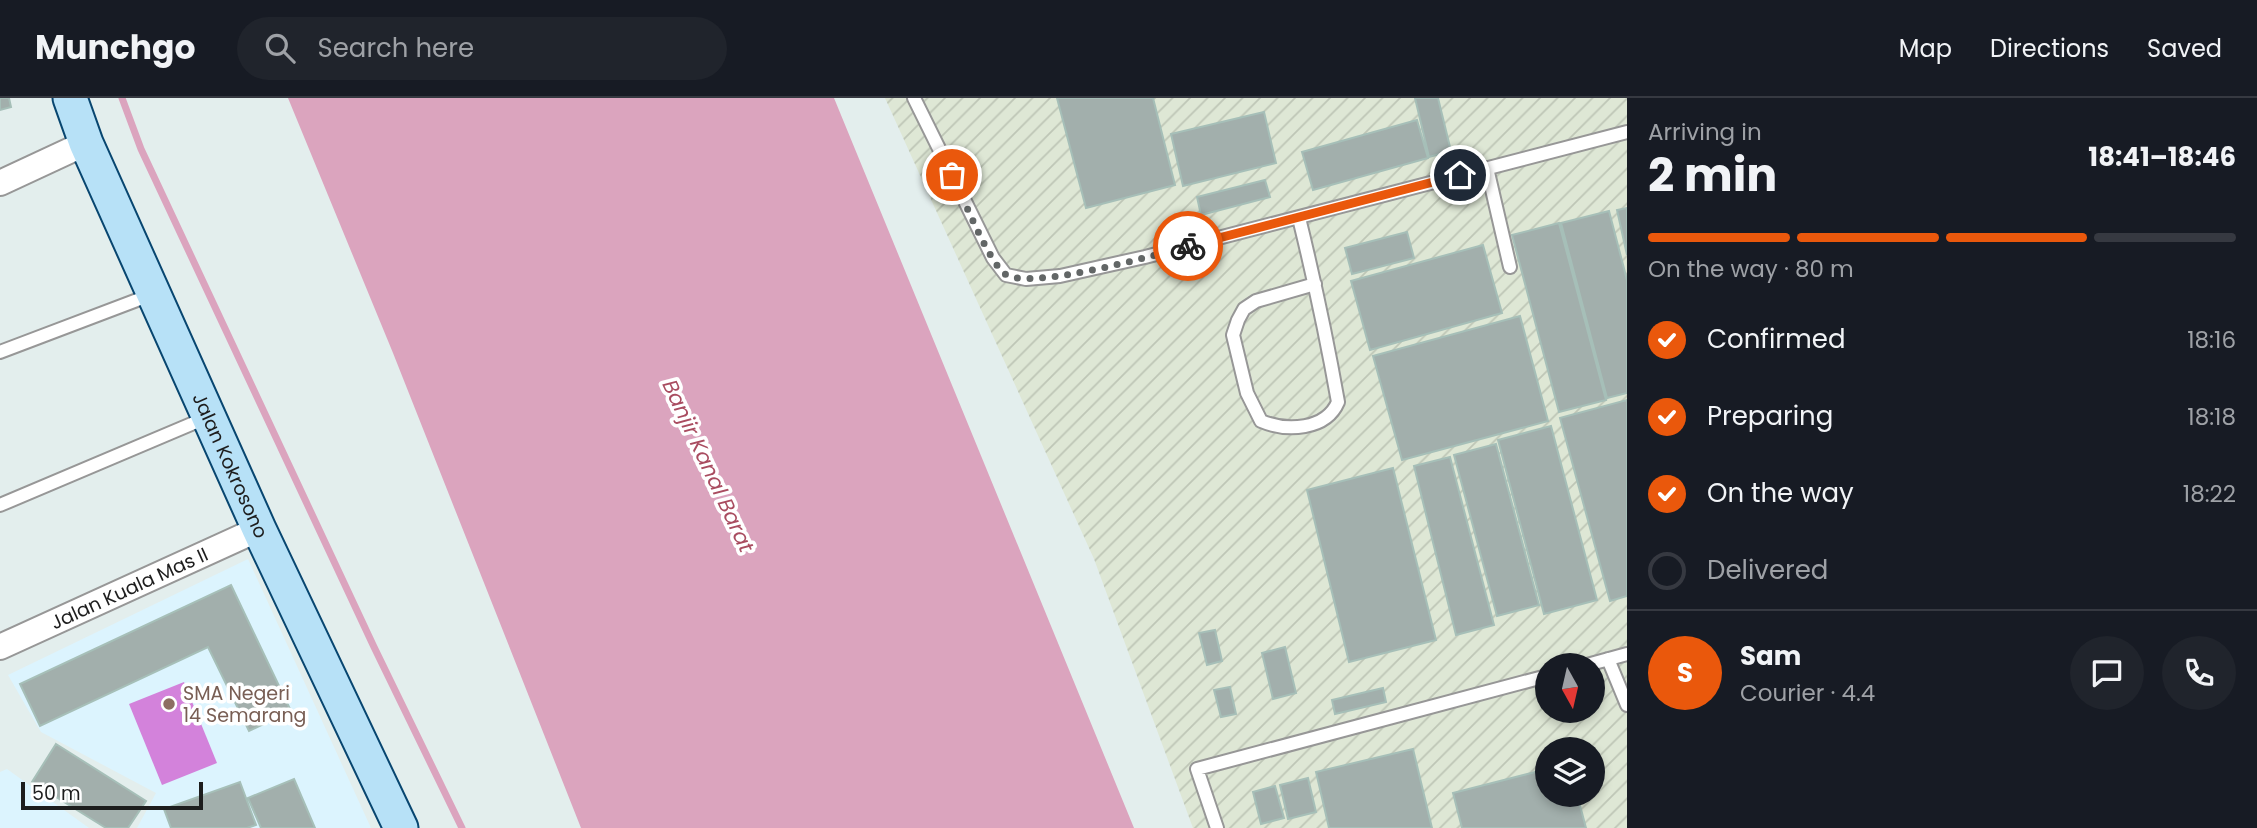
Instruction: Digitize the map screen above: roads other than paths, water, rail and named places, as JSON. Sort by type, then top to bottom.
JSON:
[{"type":"street","name":"Jalan Kokrosono","points":[[69,98],[86,143],[208,417],[401,828]]},
{"type":"street","points":[[0,183],[86,143]]},
{"type":"street","name":"Jalan Kuala Mas II","points":[[0,647],[259,529]]},
{"type":"lane","points":[[914,98],[993,258],[1006,275],[1026,279],[1060,276],[1145,257],[1627,132]]},
{"type":"lane","points":[[1487,168],[1510,267]]},
{"type":"lane","points":[[1299,218],[1315,284],[1338,402],[1334,412],[1322,423],[1270,425],[1261,421],[1247,393],[1233,335],[1244,309],[1256,301],[1315,284]]},
{"type":"lane","points":[[0,352],[153,294]]},
{"type":"lane","points":[[0,505],[208,417]]},
{"type":"lane","points":[[1605,660],[1627,654]]},
{"type":"lane","points":[[1608,659],[1627,705]]},
{"type":"lane","points":[[1217,828],[1197,769],[1535,679]]},
{"type":"water","name":"Banjir Kanal Barat","points":[[288,98],[834,98],[1134,828],[581,828],[393,353]]},
{"type":"waterway","points":[[122,98],[141,149],[374,647],[462,828]]},
{"type":"place","name":"SMA Negeri 14 Semarang","points":[[169,704]]}]
